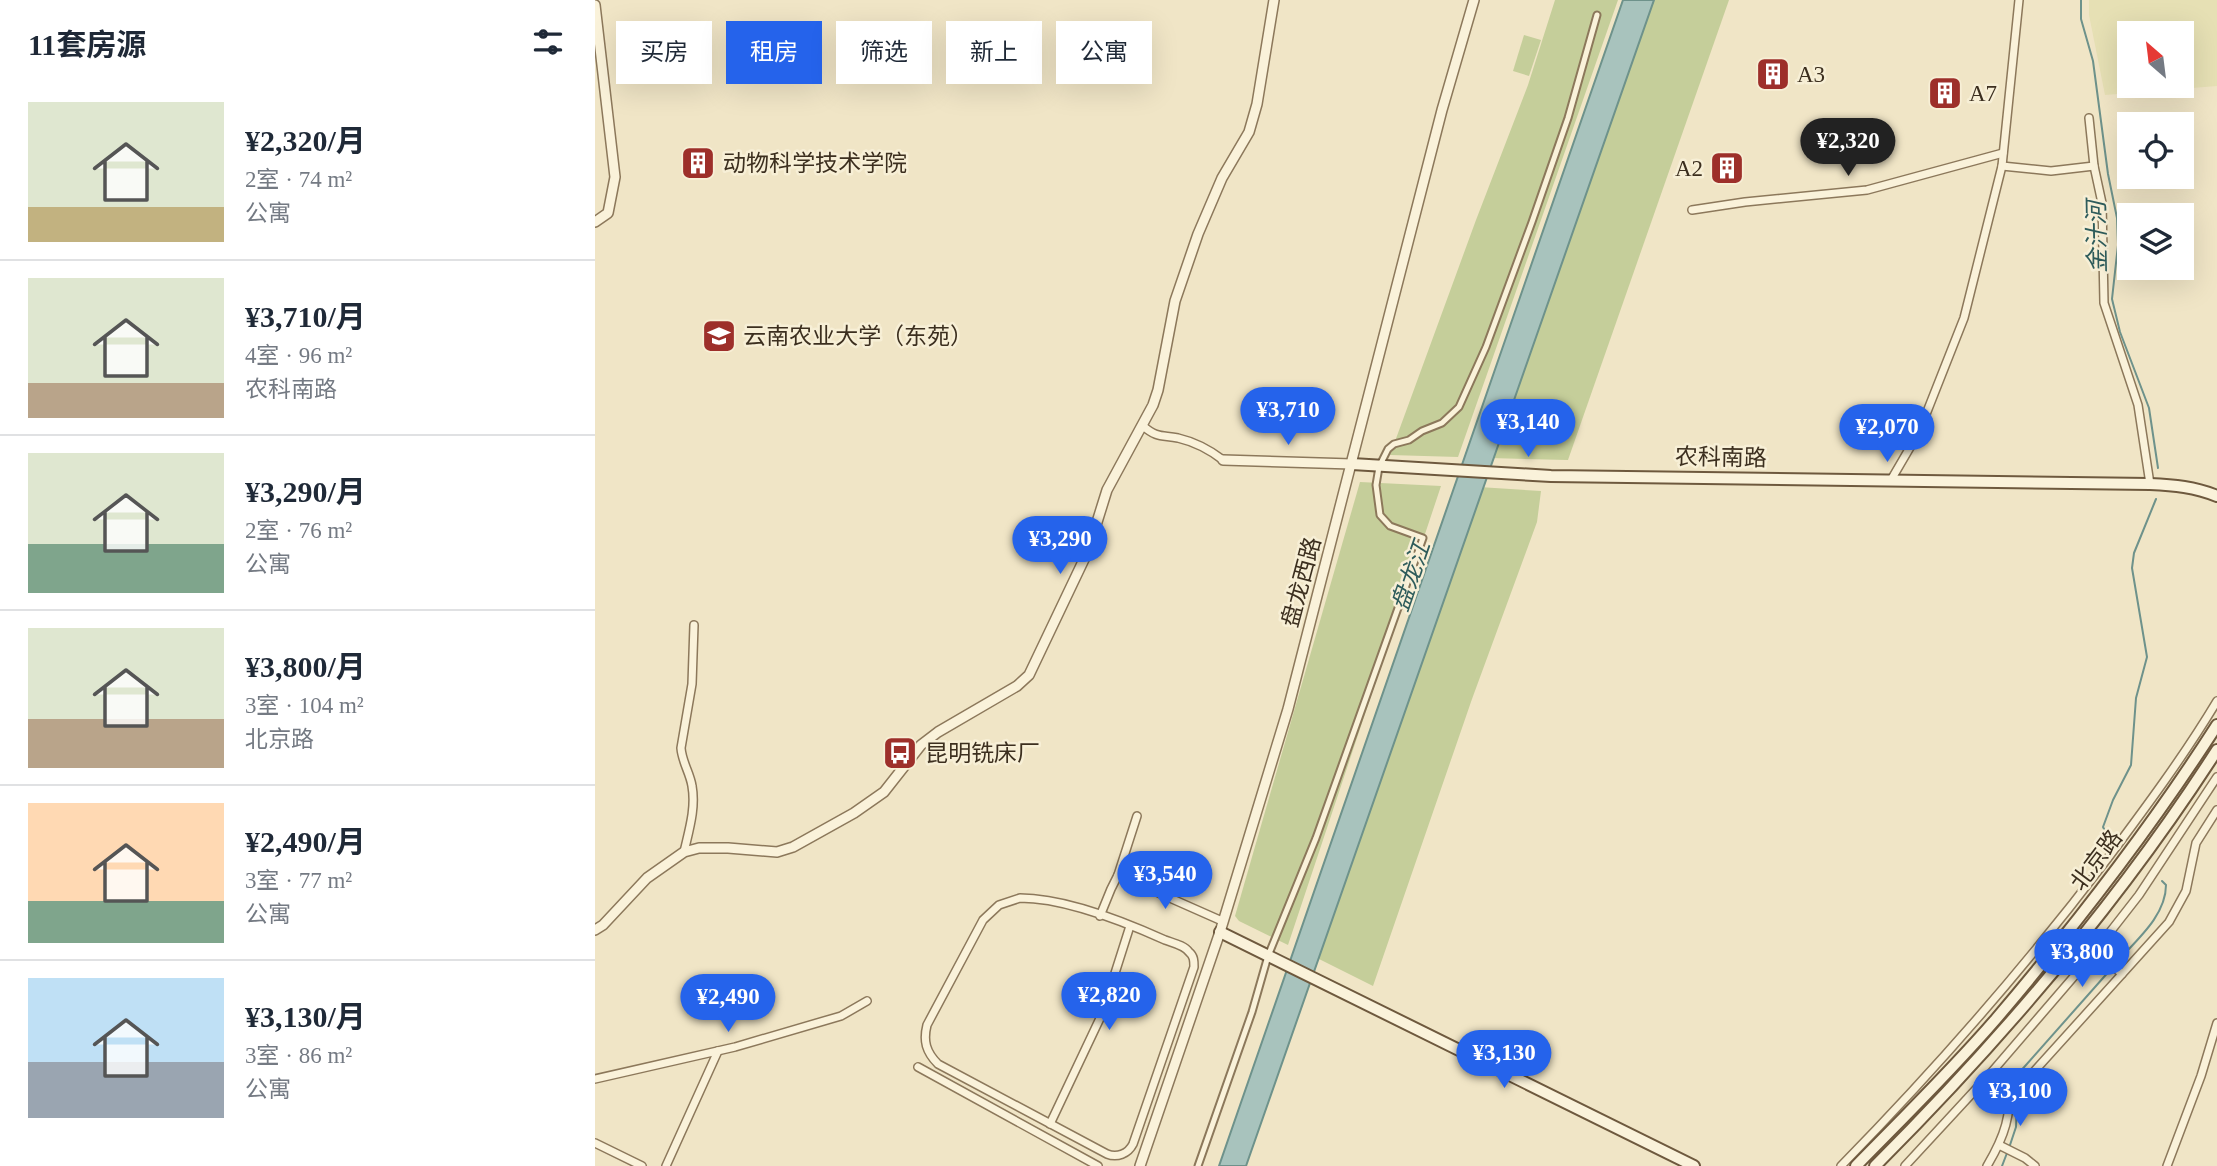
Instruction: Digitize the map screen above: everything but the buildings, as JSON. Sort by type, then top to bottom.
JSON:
[{"type":"main road","name":"农科南路","points":[[1352,464],[1506,475],[2178,485],[2217,496]]},
{"type":"main road","name":"北京路","points":[[1856,1166],[1994,1021],[2076,922],[2161,807],[2217,725]]},
{"type":"main road","name":"北京路","points":[[1875,1166],[2004,1030],[2087,931],[2217,750]]},
{"type":"main road","points":[[1221,927],[1286,966],[1694,1166]]},
{"type":"street","points":[[595,930],[603,925],[647,878],[684,852],[699,848],[728,848],[777,852],[793,847],[874,800],[884,792],[921,745],[938,732],[1017,686],[1029,675],[1088,551],[1107,490],[1143,426],[1158,390],[1175,301],[1194,245],[1222,178],[1249,132],[1257,104],[1274,0]]},
{"type":"street","name":"盘龙西路","points":[[1140,1166],[1221,927],[1288,709],[1435,135],[1474,0]]},
{"type":"street","points":[[1891,480],[1919,432],[1964,318],[2002,166],[2019,0]]},
{"type":"street","points":[[595,5],[615,177],[608,213],[595,222]]},
{"type":"street","points":[[1198,1166],[1252,1012],[1268,956],[1317,838],[1423,538],[1390,526],[1380,515],[1376,485],[1379,467],[1394,444],[1409,440],[1442,423],[1459,407],[1486,347],[1541,196],[1568,118],[1597,15]]},
{"type":"street","points":[[2089,118],[2094,166],[2102,203],[2104,303],[2138,405],[2150,484]]},
{"type":"street","points":[[1692,210],[1867,190],[2003,153]]},
{"type":"street","points":[[2002,166],[2051,171],[2094,166]]},
{"type":"street","points":[[1143,426],[1159,437],[1178,438],[1209,449],[1223,460]]},
{"type":"street","name":"农科南路","points":[[1223,460],[1352,464]]},
{"type":"street","points":[[684,852],[694,802],[692,782],[681,748],[692,684],[694,625]]},
{"type":"street","points":[[1841,1166],[1996,998],[2065,915],[2139,817],[2217,701]]},
{"type":"street","points":[[1905,1166],[1990,1074],[2095,951],[2139,895],[2217,777]]},
{"type":"street","points":[[2030,1076],[2119,972],[2169,922],[2186,891],[2196,843],[2217,810]]},
{"type":"street","points":[[1100,916],[1118,875],[1137,816]]},
{"type":"street","points":[[1118,875],[1221,927]]},
{"type":"street","points":[[1020,898],[1033,898],[1100,916],[1186,948],[1194,962],[1133,1144],[1127,1152],[1111,1155],[938,1064],[928,1051],[925,1035],[927,1025],[971,939],[983,920],[999,905],[1020,898]]},
{"type":"street","points":[[1050,1124],[1102,1014],[1130,926]]},
{"type":"street","points":[[2095,951],[2119,972]]},
{"type":"street","points":[[595,1079],[718,1051],[841,1016],[867,1002]]},
{"type":"street","points":[[2167,1166],[2201,1076],[2217,1023]]},
{"type":"street","points":[[666,1166],[718,1051]]},
{"type":"street","points":[[918,1067],[1098,1166]]},
{"type":"street","points":[[1987,1166],[2006,1130],[2011,1079]]},
{"type":"street","points":[[595,1143],[642,1166]]},
{"type":"street","points":[[1999,1146],[2035,1166]]},
{"type":"shaded area","points":[[2089,0],[2217,0],[2217,86],[2195,88],[2195,21],[2117,21],[2117,94],[2105,95],[2089,15]]},
{"type":"green space","points":[[1555,0],[1618,0],[1458,457],[1390,455],[1528,85]]},
{"type":"green space","points":[[1649,0],[1729,0],[1568,460],[1489,458]]},
{"type":"green space","points":[[1524,35],[1541,40],[1529,76],[1513,71]]},
{"type":"green space","points":[[1360,482],[1441,486],[1288,945],[1239,921],[1235,916]]},
{"type":"green space","points":[[1479,487],[1541,491],[1537,522],[1472,699],[1373,986],[1315,957]]},
{"type":"water","points":[[1623,0],[1654,0],[1246,1166],[1219,1166]]},
{"type":"waterway","name":"金汁河","points":[[2081,0],[2081,19],[2093,61],[2108,174],[2117,218],[2118,245],[2112,299],[2120,332],[2149,408],[2158,468]]},
{"type":"waterway","name":"金汁河","points":[[2111,842],[2103,827],[2131,765],[2136,698],[2147,657],[2132,568],[2134,553],[2156,499]]},
{"type":"waterway","name":"金汁河","points":[[2114,965],[2139,938],[2161,908],[2166,885],[2162,881]]},
{"type":"waterway","name":"金汁河","points":[[2009,1148],[2016,1127],[2018,1074],[2111,969]]},
{"type":"waterway","name":"金汁河","points":[[2002,1166],[2007,1153]]},
{"type":"place","name":"A3","points":[[1773,74]]},
{"type":"place","name":"A7","points":[[1945,93]]},
{"type":"place","name":"动物科学技术学院","points":[[698,163]]},
{"type":"place","name":"A2","points":[[1727,168]]},
{"type":"place","name":"云南农业大学（东苑）","points":[[719,336]]},
{"type":"place","name":"昆明铣床厂","points":[[900,753]]},
{"type":"water label","name":"盘龙江","points":[[1411,576]]}]
